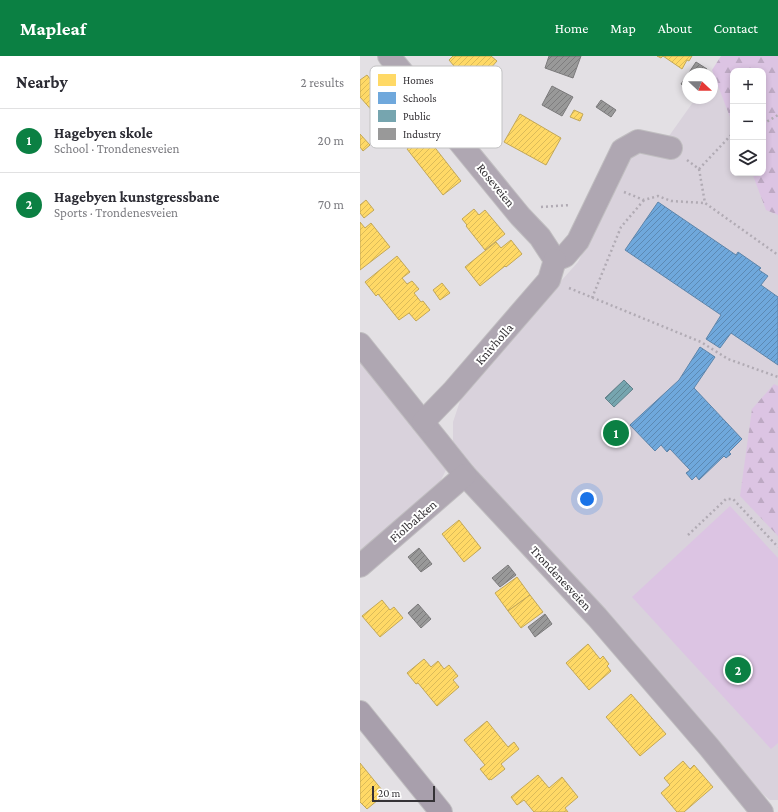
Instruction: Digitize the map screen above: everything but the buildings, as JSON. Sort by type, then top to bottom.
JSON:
[{"type":"main road","points":[[360,712],[441,812]]},
{"type":"street","name":"Roseveien","points":[[389,56],[397,66]]},
{"type":"street","name":"Knivholla","points":[[423,422],[453,391],[552,270],[578,242],[622,150],[638,140],[670,148]]},
{"type":"street","name":"Roseveien","points":[[464,148],[520,216],[540,237],[552,270]]},
{"type":"street","name":"Trondenesveien","points":[[360,344],[465,475],[597,617],[709,747],[762,812]]},
{"type":"street","name":"Fiolbakken","points":[[360,566],[465,475]]},
{"type":"path","points":[[766,123],[778,115]]},
{"type":"path","points":[[699,169],[730,136]]},
{"type":"path","points":[[670,148],[699,169],[705,203]]},
{"type":"path","points":[[520,216],[530,207],[564,206],[601,194],[644,200],[658,196],[671,202],[705,203],[778,255]]},
{"type":"path","points":[[592,298],[621,227],[644,200]]},
{"type":"path","points":[[552,270],[592,298],[702,342],[728,359],[778,377]]},
{"type":"path","points":[[688,535],[726,499],[733,499],[778,547]]},
{"type":"shaded area","points":[[724,60],[731,68],[730,176],[766,176],[766,159],[778,103],[778,800],[770,800],[755,786],[466,461],[453,443],[453,422],[460,401],[472,381],[578,262],[632,155],[669,136],[692,104],[718,104],[718,68]]},
{"type":"shaded area","points":[[360,360],[445,466],[446,470],[440,482],[360,552]]},
{"type":"green space","points":[[721,56],[778,56],[778,215],[766,210],[753,176],[766,176],[766,68],[730,68],[730,117],[718,86],[718,68],[713,68]]},
{"type":"green space","points":[[774,384],[778,386],[778,536],[740,496],[752,409]]},
{"type":"green space","points":[[730,506],[778,558],[778,743],[771,749],[632,597]]},
{"type":"place","name":"Hagebyen skole","points":[[616,433]]},
{"type":"place","name":"Hagebyen kunstgressbane","points":[[738,670]]}]
